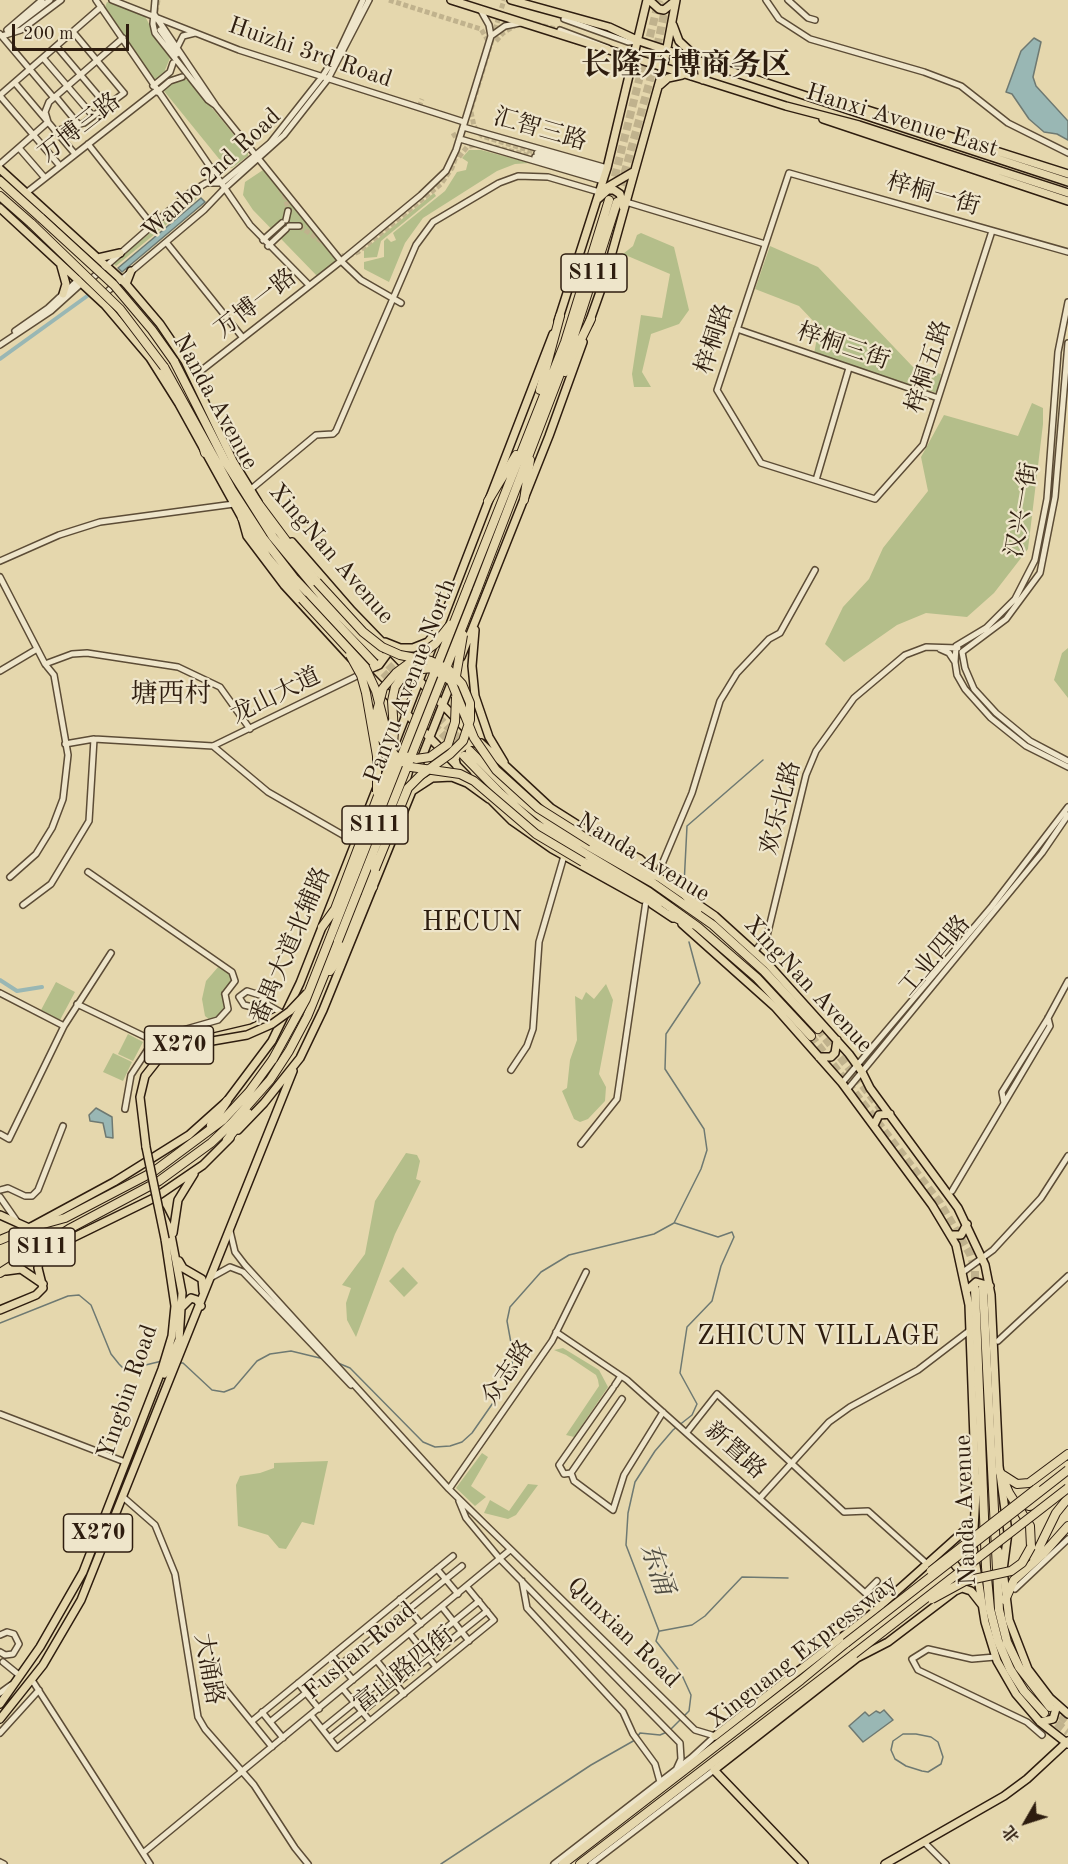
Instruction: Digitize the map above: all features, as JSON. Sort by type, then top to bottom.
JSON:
[{"type":"highway","name":"Nanda Avenue","points":[[0,196],[120,309],[164,367],[232,490],[262,538],[301,586],[378,660],[273,537],[251,505],[174,361],[152,330],[114,285],[1,182]]},
{"type":"highway","name":"Panyu Avenue North","points":[[322,982],[571,345],[619,203]]},
{"type":"highway","name":"Panyu Avenue North","points":[[0,1240],[25,1227],[66,1218],[153,1172],[231,1112],[273,1059],[290,1032],[309,991],[532,419],[565,342],[619,203]]},
{"type":"highway","points":[[532,419],[560,316]]},
{"type":"highway","points":[[543,417],[591,319]]},
{"type":"highway","points":[[196,422],[205,453]]},
{"type":"highway","points":[[488,501],[525,441]]},
{"type":"highway","points":[[217,443],[233,461]]},
{"type":"highway","points":[[524,500],[533,444]]},
{"type":"highway","points":[[255,499],[317,582],[363,632],[382,647],[400,655],[431,661],[448,669],[462,684],[470,703],[471,720],[463,741],[408,788],[338,960],[322,982]]},
{"type":"highway","points":[[242,518],[267,557],[355,655],[370,677],[392,745],[407,757],[422,759],[436,755],[452,737],[456,713],[457,659],[467,615]]},
{"type":"highway","points":[[458,613],[435,644],[396,673],[383,688],[376,715],[382,739],[397,759],[411,767],[460,774],[474,782],[536,834],[628,886],[657,906]]},
{"type":"highway","points":[[325,623],[352,659],[364,686],[378,756],[378,777],[372,814]]},
{"type":"highway","points":[[322,927],[335,909],[392,759],[394,730],[392,701],[395,687],[408,673],[426,668],[441,672],[451,681],[474,738],[503,776],[538,808],[592,842],[657,876]]},
{"type":"highway","name":"Nanda Avenue","points":[[811,1036],[757,978],[705,933],[649,892],[534,823],[500,793],[467,753],[550,824],[653,883],[713,925],[764,971],[818,1029]]},
{"type":"highway","points":[[363,899],[373,887]]},
{"type":"highway","points":[[681,890],[713,925]]},
{"type":"highway","points":[[670,915],[705,933]]},
{"type":"highway","name":"S111","points":[[1,1273],[84,1222],[135,1196],[197,1153],[238,1117],[270,1080],[298,1034],[322,982]]},
{"type":"highway","points":[[228,1140],[270,1080]]},
{"type":"highway","points":[[200,1137],[216,1120],[227,1101]]},
{"type":"highway","points":[[79,1212],[84,1222]]},
{"type":"highway","name":"Nanda Avenue","points":[[979,1288],[986,1567],[995,1632],[1015,1677],[1048,1712]]},
{"type":"highway","name":"Nanda Avenue","points":[[979,1288],[997,1594],[1005,1636],[1022,1673],[1048,1712]]},
{"type":"highway","points":[[1000,1472],[1013,1483],[1025,1484],[1037,1479],[1068,1454]]},
{"type":"highway","points":[[914,1590],[936,1567],[1068,1465]]},
{"type":"highway","name":"Xinguang Expressway","points":[[563,1864],[1068,1470]]},
{"type":"highway","points":[[976,1493],[982,1471]]},
{"type":"highway","points":[[910,1611],[966,1581],[1015,1569],[1025,1559],[1031,1546],[1030,1526],[1000,1472]]},
{"type":"highway","points":[[1013,1499],[1025,1506],[1032,1506],[1068,1480]]},
{"type":"highway","name":"Xinguang Expressway","points":[[580,1864],[1068,1488]]},
{"type":"highway","points":[[1026,1572],[1041,1547],[1058,1509],[1068,1498]]},
{"type":"highway","points":[[1005,1600],[1012,1582],[1026,1572],[1068,1526]]},
{"type":"highway","points":[[994,1536],[1003,1570]]},
{"type":"main road","name":"Hanxi Avenue East","points":[[451,0],[663,69],[859,125],[1068,193]]},
{"type":"main road","name":"Hanxi Avenue East","points":[[511,0],[609,27],[639,41],[1068,182]]},
{"type":"main road","points":[[372,796],[420,681],[541,360],[560,316],[605,174],[648,0],[659,9],[664,10],[676,0]]},
{"type":"main road","points":[[619,203],[633,172],[658,90],[668,50],[676,0]]},
{"type":"main road","points":[[673,20],[679,41],[703,61],[701,67],[703,80]]},
{"type":"main road","points":[[658,90],[668,78],[686,75]]},
{"type":"main road","points":[[799,93],[855,106],[1068,174]]},
{"type":"main road","points":[[786,106],[1068,201]]},
{"type":"main road","name":"XingNan Avenue","points":[[0,169],[124,282],[147,308],[174,344],[193,376],[233,461],[255,499],[268,511],[310,565],[442,705],[514,776],[551,808],[600,839],[640,859],[657,876],[681,890],[755,951],[837,1040],[860,1068],[870,1088],[968,1224],[983,1258],[979,1288]]},
{"type":"main road","points":[[599,192],[633,172]]},
{"type":"main road","points":[[204,1297],[202,1280],[180,1263],[173,1226],[178,1200],[193,1174],[264,1103],[300,1058],[332,990],[412,791],[429,738],[524,500],[591,319],[621,196],[616,190],[608,190],[597,201]]},
{"type":"main road","name":"XingNan Avenue","points":[[0,208],[82,282],[124,326],[150,358],[242,518],[247,536],[276,576],[349,655],[362,673],[407,714],[512,821],[564,856],[657,906],[691,930],[739,972],[819,1057],[874,1125],[928,1198],[951,1234],[963,1272],[979,1288]]},
{"type":"main road","points":[[66,268],[82,268],[87,262],[84,245]]},
{"type":"main road","points":[[98,258],[120,253]]},
{"type":"main road","points":[[58,261],[65,277],[63,294]]},
{"type":"main road","points":[[124,282],[131,271]]},
{"type":"main road","points":[[124,326],[123,318],[132,307],[147,308]]},
{"type":"main road","points":[[478,614],[472,655],[475,696],[489,736],[514,776]]},
{"type":"main road","points":[[381,640],[400,648],[413,648],[428,642],[443,622]]},
{"type":"main road","points":[[372,796],[379,747],[362,673],[379,665],[390,650]]},
{"type":"main road","points":[[458,767],[455,759],[459,750],[471,742],[481,744]]},
{"type":"main road","points":[[412,791],[432,778],[443,776],[458,779],[476,788],[512,821]]},
{"type":"main road","name":"番禺大道北辅路","points":[[25,1227],[114,1182],[189,1135],[227,1101],[273,1041],[322,927],[372,796]]},
{"type":"main road","points":[[165,1053],[195,1044],[247,1035],[272,1024],[290,1011],[309,991]]},
{"type":"main road","name":"Yingbin Road","points":[[0,1719],[32,1680],[81,1600],[123,1497],[175,1352],[174,1293],[146,1147],[140,1097],[145,1076],[165,1053],[180,1045],[252,1028],[282,1013],[289,1005]]},
{"type":"main road","points":[[819,1057],[831,1058],[835,1053],[837,1040]]},
{"type":"main road","name":"Yingbin Road","points":[[0,1704],[46,1637],[83,1572],[145,1411],[201,1306],[300,1058]]},
{"type":"main road","points":[[874,1125],[879,1114],[890,1114]]},
{"type":"main road","points":[[0,1310],[36,1295],[43,1288],[38,1268],[41,1248],[68,1240],[147,1202],[203,1165]]},
{"type":"main road","points":[[147,1202],[157,1206],[169,1226],[177,1258],[182,1307],[179,1340],[175,1352]]},
{"type":"main road","points":[[0,1214],[8,1210]]},
{"type":"main road","points":[[0,1214],[25,1227]]},
{"type":"main road","points":[[951,1234],[961,1235],[968,1224]]},
{"type":"main road","points":[[1,1273],[21,1269],[43,1284]]},
{"type":"main road","points":[[885,1864],[1004,1796],[1067,1743],[1048,1712],[1022,1658],[1012,1631],[1005,1600],[1003,1570],[1008,1532],[979,1288]]},
{"type":"main road","points":[[979,1288],[974,1564],[981,1587],[982,1605],[995,1657],[1011,1686],[1048,1712],[1068,1714]]},
{"type":"main road","points":[[182,1307],[191,1298],[197,1300],[201,1306]]},
{"type":"main road","points":[[715,1736],[869,1616],[926,1563],[966,1531],[974,1520]]},
{"type":"main road","points":[[807,1864],[716,1769],[857,1658],[886,1643],[958,1589],[964,1581],[961,1571],[948,1556],[935,1556]]},
{"type":"main road","points":[[958,1589],[974,1593],[982,1605]]},
{"type":"street","points":[[1,36],[42,0]]},
{"type":"street","points":[[1,36],[50,0]]},
{"type":"street","points":[[1,36],[21,30],[61,0]]},
{"type":"street","points":[[95,0],[123,38],[155,90],[263,240],[309,285]]},
{"type":"street","name":"Huizhi 3rd Road","points":[[112,0],[151,13],[196,33],[464,125]]},
{"type":"street","points":[[155,0],[151,13],[153,24],[162,42],[208,100],[216,106]]},
{"type":"street","name":"Wanbo 2nd Road","points":[[325,78],[363,0]]},
{"type":"street","name":"Wanbo 2nd Road","points":[[131,271],[212,203],[224,185],[257,159],[325,78],[369,0]]},
{"type":"street","points":[[768,0],[776,0]]},
{"type":"street","points":[[768,0],[779,19],[810,39],[924,72],[961,86],[1008,123],[1068,153]]},
{"type":"street","points":[[788,0],[808,18],[815,20]]},
{"type":"street","points":[[60,166],[0,96],[102,8]]},
{"type":"street","points":[[479,8],[489,25],[491,36],[505,26],[520,22]]},
{"type":"street","points":[[151,13],[216,106]]},
{"type":"street","points":[[564,19],[628,42],[639,41]]},
{"type":"street","points":[[160,30],[257,159],[341,261],[361,280],[401,303]]},
{"type":"street","points":[[560,30],[600,43],[614,53]]},
{"type":"street","points":[[55,131],[79,125],[124,93],[74,33]]},
{"type":"street","points":[[177,48],[183,36],[196,33]]},
{"type":"street","points":[[1,36],[79,125]]},
{"type":"street","name":"万博一路","points":[[193,376],[341,261],[441,178],[450,164],[464,125],[491,36]]},
{"type":"street","points":[[48,122],[45,111],[55,97],[123,38]]},
{"type":"street","points":[[57,47],[107,106]]},
{"type":"street","points":[[44,59],[93,116]]},
{"type":"street","points":[[155,90],[170,72],[173,63]]},
{"type":"street","points":[[155,90],[182,77]]},
{"type":"street","points":[[15,83],[75,154]]},
{"type":"street","name":"万博三路","points":[[26,193],[155,90]]},
{"type":"street","points":[[0,164],[48,122]]},
{"type":"street","name":"汇智三路","points":[[464,125],[605,174]]},
{"type":"street","name":"汇智三路","points":[[459,139],[605,174]]},
{"type":"street","points":[[88,144],[152,225]]},
{"type":"street","points":[[19,148],[45,178]]},
{"type":"street","points":[[536,155],[605,174]]},
{"type":"street","name":"梓桐一街","points":[[789,173],[1068,252]]},
{"type":"street","name":"梓桐路","points":[[789,173],[717,390],[761,463],[875,499]]},
{"type":"street","points":[[250,490],[316,435],[333,434],[336,431],[416,245],[433,222],[506,180],[524,175],[540,176],[599,192]]},
{"type":"street","name":"Wanbo 2nd Road","points":[[82,282],[106,265],[199,186],[224,185]]},
{"type":"street","points":[[619,203],[765,244]]},
{"type":"street","points":[[268,246],[286,225],[288,211]]},
{"type":"street","points":[[263,240],[286,225],[299,226]]},
{"type":"street","name":"梓桐五路","points":[[875,499],[923,445],[992,231]]},
{"type":"street","points":[[166,242],[243,338]]},
{"type":"street","points":[[0,343],[82,282]]},
{"type":"street","points":[[0,343],[51,310],[82,282]]},
{"type":"street","points":[[99,299],[124,282]]},
{"type":"street","name":"汉兴一街","points":[[956,646],[986,628],[1007,607],[1024,584],[1035,560],[1047,499],[1058,352],[1068,302]]},
{"type":"street","name":"梓桐三街","points":[[737,329],[938,398]]},
{"type":"street","name":"汉兴一街","points":[[962,652],[1006,619],[1040,573],[1055,497],[1068,343]]},
{"type":"street","points":[[816,480],[849,368]]},
{"type":"street","points":[[0,561],[59,535],[100,522],[234,504]]},
{"type":"street","points":[[657,876],[692,794],[720,701],[737,673],[769,639],[780,633],[815,570]]},
{"type":"street","points":[[0,577],[45,664],[54,675],[68,755],[63,799],[52,828],[36,854],[10,877]]},
{"type":"street","points":[[956,646],[957,675],[965,689],[991,718],[1026,746],[1068,767]]},
{"type":"street","points":[[926,647],[956,646],[962,652],[964,668],[975,689],[996,714],[1030,741],[1068,761]]},
{"type":"street","points":[[926,647],[942,649],[955,662]]},
{"type":"street","name":"欢乐北路","points":[[755,951],[767,936],[806,775],[816,751],[859,693],[905,655],[926,647]]},
{"type":"street","points":[[0,671],[37,649]]},
{"type":"street","points":[[45,664],[72,654],[87,653],[178,667],[220,687],[250,729]]},
{"type":"street","name":"龙山大道","points":[[65,744],[94,739],[213,746],[362,673]]},
{"type":"street","points":[[23,905],[51,884],[89,821],[94,739]]},
{"type":"street","points":[[213,746],[268,792],[355,842]]},
{"type":"street","points":[[1045,841],[1068,807]]},
{"type":"street","points":[[1045,841],[1068,815]]},
{"type":"street","name":"工业四路","points":[[845,1087],[899,1016],[1045,841]]},
{"type":"street","name":"工业四路","points":[[860,1068],[905,1021],[1045,841]]},
{"type":"street","points":[[511,1070],[527,1046],[533,1029],[539,942],[564,856]]},
{"type":"street","points":[[88,872],[232,972],[235,981],[225,994],[228,1009],[218,1020],[197,1025],[156,1042],[131,1075],[125,1109]]},
{"type":"street","points":[[581,1144],[617,1099],[646,901]]},
{"type":"street","points":[[0,1134],[9,1138],[64,1026],[111,953]]},
{"type":"street","points":[[952,1191],[1004,1103],[1002,1092],[1068,981]]},
{"type":"street","points":[[239,997],[247,991],[263,996],[268,1005],[282,1013]]},
{"type":"street","points":[[0,993],[64,1026]]},
{"type":"street","points":[[225,994],[239,997],[244,1005],[261,1009],[268,1005]]},
{"type":"street","points":[[77,1004],[156,1042]]},
{"type":"street","points":[[899,1016],[905,1021]]},
{"type":"street","points":[[0,1190],[8,1188],[25,1196],[32,1196],[38,1190],[63,1126]]},
{"type":"street","points":[[963,1272],[983,1258],[1041,1198],[1068,1156]]},
{"type":"street","points":[[0,1197],[8,1210],[25,1227]]},
{"type":"street","name":"Qunxian Road","points":[[230,1232],[235,1252],[245,1265],[324,1351],[337,1369]]},
{"type":"street","name":"Qunxian Road","points":[[212,1277],[230,1267],[243,1272],[510,1550],[695,1730],[715,1736]]},
{"type":"street","name":"众志路","points":[[449,1489],[556,1332],[586,1272]]},
{"type":"street","points":[[998,1341],[1068,1276]]},
{"type":"street","points":[[760,1498],[829,1422],[850,1407],[918,1370],[969,1331]]},
{"type":"street","name":"新置路","points":[[556,1332],[621,1376],[882,1608]]},
{"type":"street","points":[[621,1376],[559,1465],[564,1474],[571,1473],[622,1399]]},
{"type":"street","points":[[684,1430],[717,1394],[844,1512],[868,1511],[926,1563]]},
{"type":"street","points":[[571,1473],[574,1481],[613,1510],[624,1475],[663,1412]]},
{"type":"street","points":[[0,1414],[125,1462]]},
{"type":"street","name":"大涌路","points":[[123,1497],[149,1518],[160,1533],[175,1574],[198,1717],[205,1729],[242,1772],[308,1864]]},
{"type":"street","name":"Qunxian Road","points":[[459,1499],[465,1518],[500,1559],[680,1743],[681,1759],[676,1770]]},
{"type":"street","points":[[1015,1589],[1026,1572],[1068,1539]]},
{"type":"street","points":[[500,1559],[510,1550]]},
{"type":"street","points":[[252,1721],[453,1556]]},
{"type":"street","name":"Fushan Road","points":[[143,1853],[500,1559]]},
{"type":"street","points":[[270,1722],[462,1566]]},
{"type":"street","points":[[437,1569],[458,1594]]},
{"type":"street","name":"Qunxian Road","points":[[522,1581],[527,1608],[623,1712],[639,1744],[655,1764],[660,1782]]},
{"type":"street","points":[[866,1592],[878,1581]]},
{"type":"street","points":[[311,1715],[329,1738],[462,1632],[487,1611],[466,1587]]},
{"type":"street","points":[[400,1599],[421,1624]]},
{"type":"street","points":[[322,1730],[479,1601]]},
{"type":"street","points":[[442,1607],[469,1641]]},
{"type":"street","name":"富山路四街","points":[[329,1738],[337,1748],[494,1620],[487,1611]]},
{"type":"street","points":[[0,1635],[11,1633],[19,1640],[16,1651],[3,1653],[1,1664],[19,1675]]},
{"type":"street","points":[[410,1634],[436,1668]]},
{"type":"street","points":[[995,1657],[972,1659],[928,1649],[912,1659],[918,1670],[1030,1724],[1042,1735]]},
{"type":"street","points":[[332,1655],[353,1680]]},
{"type":"street","points":[[377,1661],[404,1694]]},
{"type":"street","points":[[32,1680],[150,1864]]},
{"type":"street","points":[[220,1683],[272,1747]]},
{"type":"street","points":[[298,1683],[318,1709]]},
{"type":"street","points":[[0,1693],[12,1685]]},
{"type":"street","points":[[343,1689],[370,1721]]},
{"type":"street","points":[[0,1733],[39,1690]]},
{"type":"street","points":[[262,1712],[283,1738]]},
{"type":"street","points":[[554,1864],[676,1770],[715,1736]]},
{"type":"street","points":[[591,1864],[716,1769]]},
{"type":"street","points":[[753,1807],[807,1864]]},
{"type":"street","points":[[925,1843],[946,1864]]},
{"type":"green space","points":[[107,2],[145,16],[158,42],[170,58],[165,70],[177,79],[189,80],[248,152],[248,156],[232,168],[224,165],[147,70],[105,7]]},
{"type":"green space","points":[[469,150],[481,150],[530,163],[515,164],[497,171],[423,218],[405,243],[389,282],[364,269],[364,262],[384,257],[384,241],[387,238],[391,242],[396,240],[393,233],[445,191],[457,172],[466,170],[468,162],[462,158]]},
{"type":"green space","points":[[263,170],[337,262],[318,277],[253,210],[243,195],[245,182]]},
{"type":"green space","points":[[200,192],[195,201],[116,266],[113,263]]},
{"type":"green space","points":[[434,193],[436,196],[381,241],[377,257],[364,258],[364,250]]},
{"type":"green space","points":[[641,233],[674,247],[689,310],[679,324],[651,334],[642,372],[651,387],[634,387],[632,374],[641,315],[662,318],[670,274],[623,254],[633,246],[637,235]]},
{"type":"green space","points":[[770,246],[818,267],[913,367],[941,374],[937,393],[814,354],[819,327],[799,306],[755,289]]},
{"type":"green space","points":[[1032,403],[1043,408],[1043,424],[1028,549],[994,593],[967,617],[926,613],[897,625],[844,662],[825,644],[843,607],[869,579],[883,548],[928,491],[921,457],[944,415],[1018,436]]},
{"type":"green space","points":[[1068,648],[1068,698],[1054,680],[1062,653]]},
{"type":"green space","points":[[219,966],[233,976],[233,981],[224,991],[226,1008],[217,1019],[210,1020],[205,1016],[202,999],[206,981]]},
{"type":"green space","points":[[56,982],[75,992],[60,1020],[41,1010]]},
{"type":"green space","points":[[606,984],[613,1000],[599,1074],[606,1087],[605,1101],[588,1119],[580,1122],[574,1119],[562,1091],[567,1088],[570,1060],[577,1040],[575,996],[582,1000],[586,992],[594,999]]},
{"type":"green space","points":[[128,1034],[143,1042],[133,1061],[118,1054]]},
{"type":"green space","points":[[113,1053],[132,1062],[123,1081],[103,1072]]},
{"type":"green space","points":[[406,1153],[417,1155],[420,1161],[416,1179],[421,1181],[395,1234],[356,1337],[347,1320],[346,1303],[351,1288],[342,1285],[365,1254],[375,1201]]},
{"type":"green space","points":[[403,1267],[418,1283],[404,1297],[389,1281]]},
{"type":"green space","points":[[563,1348],[599,1370],[608,1387],[574,1437],[566,1435],[599,1386],[596,1375],[566,1355],[554,1350]]},
{"type":"green space","points":[[482,1453],[488,1457],[471,1486],[486,1497],[475,1506],[456,1488]]},
{"type":"green space","points":[[328,1461],[314,1525],[302,1522],[286,1549],[279,1548],[268,1535],[238,1526],[236,1485],[240,1476],[274,1468],[274,1463]]},
{"type":"green space","points":[[528,1484],[538,1485],[516,1515],[508,1519],[484,1513],[490,1500],[509,1511]]},
{"type":"water","points":[[1034,38],[1041,42],[1033,77],[1036,86],[1068,121],[1068,140],[1057,134],[1044,132],[1029,119],[1012,94],[1006,92],[1021,51]]},
{"type":"water","points":[[201,198],[205,202],[122,272],[118,268]]},
{"type":"water","points":[[96,1108],[112,1117],[113,1138],[106,1137],[103,1123],[90,1121],[89,1115]]},
{"type":"water","points":[[884,1710],[893,1720],[863,1742],[849,1726],[865,1712],[869,1716],[876,1711],[880,1713]]},
{"type":"waterway","points":[[0,359],[90,294]]},
{"type":"waterway","points":[[684,885],[687,826],[763,760]]},
{"type":"waterway","points":[[338,1363],[350,1368],[423,1442],[435,1447],[462,1442],[472,1433],[511,1377],[513,1354],[507,1321],[510,1307],[541,1272],[569,1255],[654,1234],[674,1223],[701,1169],[707,1150],[704,1129],[665,1069],[666,1034],[700,983],[689,942]]},
{"type":"waterway","points":[[0,980],[17,991],[42,987]]},
{"type":"waterway","name":"东涌","points":[[675,1223],[718,1237],[732,1232],[734,1237],[721,1266],[712,1301],[687,1327],[680,1373],[697,1404],[692,1415],[673,1430],[655,1451],[635,1482],[628,1513],[626,1545],[659,1631],[656,1641],[681,1673],[691,1695],[689,1711],[684,1716]]},
{"type":"waterway","points":[[0,1323],[68,1296],[79,1295],[91,1305],[111,1354],[125,1370],[162,1361]]},
{"type":"waterway","points":[[179,1363],[183,1363],[212,1390],[224,1392],[234,1388],[257,1361],[270,1354],[291,1351],[324,1359]]},
{"type":"waterway","points":[[660,1631],[692,1625],[705,1616],[742,1577],[788,1578]]},
{"type":"waterway","name":"东涌","points":[[671,1729],[680,1720]]},
{"type":"waterway","name":"东涌","points":[[638,1736],[640,1733],[660,1735],[667,1732]]},
{"type":"waterway","points":[[903,1734],[931,1737],[938,1742],[943,1757],[941,1764],[928,1772],[906,1766],[895,1759],[891,1750],[893,1741],[903,1734]]},
{"type":"waterway","name":"东涌","points":[[441,1864],[591,1765],[635,1740]]},
{"type":"tunnel","points":[[158,0],[155,18],[161,35]]},
{"type":"tunnel","points":[[389,0],[481,29],[490,44]]},
{"type":"tunnel","points":[[469,116],[504,0]]},
{"type":"tunnel","points":[[609,200],[659,0]]},
{"type":"tunnel","points":[[618,197],[650,80],[667,0]]},
{"type":"tunnel","points":[[528,22],[560,30]]},
{"type":"tunnel","points":[[496,41],[503,33],[516,25]]},
{"type":"tunnel","points":[[175,55],[193,75]]},
{"type":"tunnel","points":[[419,107],[422,99]]},
{"type":"tunnel","points":[[471,112],[474,126],[482,136],[537,153]]},
{"type":"tunnel","points":[[453,133],[459,143]]},
{"type":"tunnel","points":[[459,157],[467,147],[478,144]]},
{"type":"tunnel","points":[[487,145],[535,157]]},
{"type":"tunnel","points":[[334,253],[346,257],[358,252],[441,184],[452,168],[458,151]]},
{"type":"tunnel","points":[[280,188],[286,199],[288,211]]},
{"type":"tunnel","points":[[299,226],[324,243]]},
{"type":"tunnel","points":[[380,656],[465,745]]},
{"type":"tunnel","points":[[375,664],[459,751]]},
{"type":"tunnel","points":[[818,1029],[888,1118]]},
{"type":"tunnel","points":[[811,1036],[940,1203],[970,1254],[975,1269],[975,1287]]},
{"type":"tunnel","points":[[1051,1708],[1068,1722]]},
{"type":"tunnel","points":[[1047,1716],[1068,1732]]},
{"type":"district","name":"长隆万博商务区","points":[[686,66]]},
{"type":"district","name":"塘西村","points":[[171,695]]},
{"type":"district","name":"HECUN","points":[[472,923]]},
{"type":"district","name":"ZHICUN VILLAGE","points":[[818,1337]]}]
